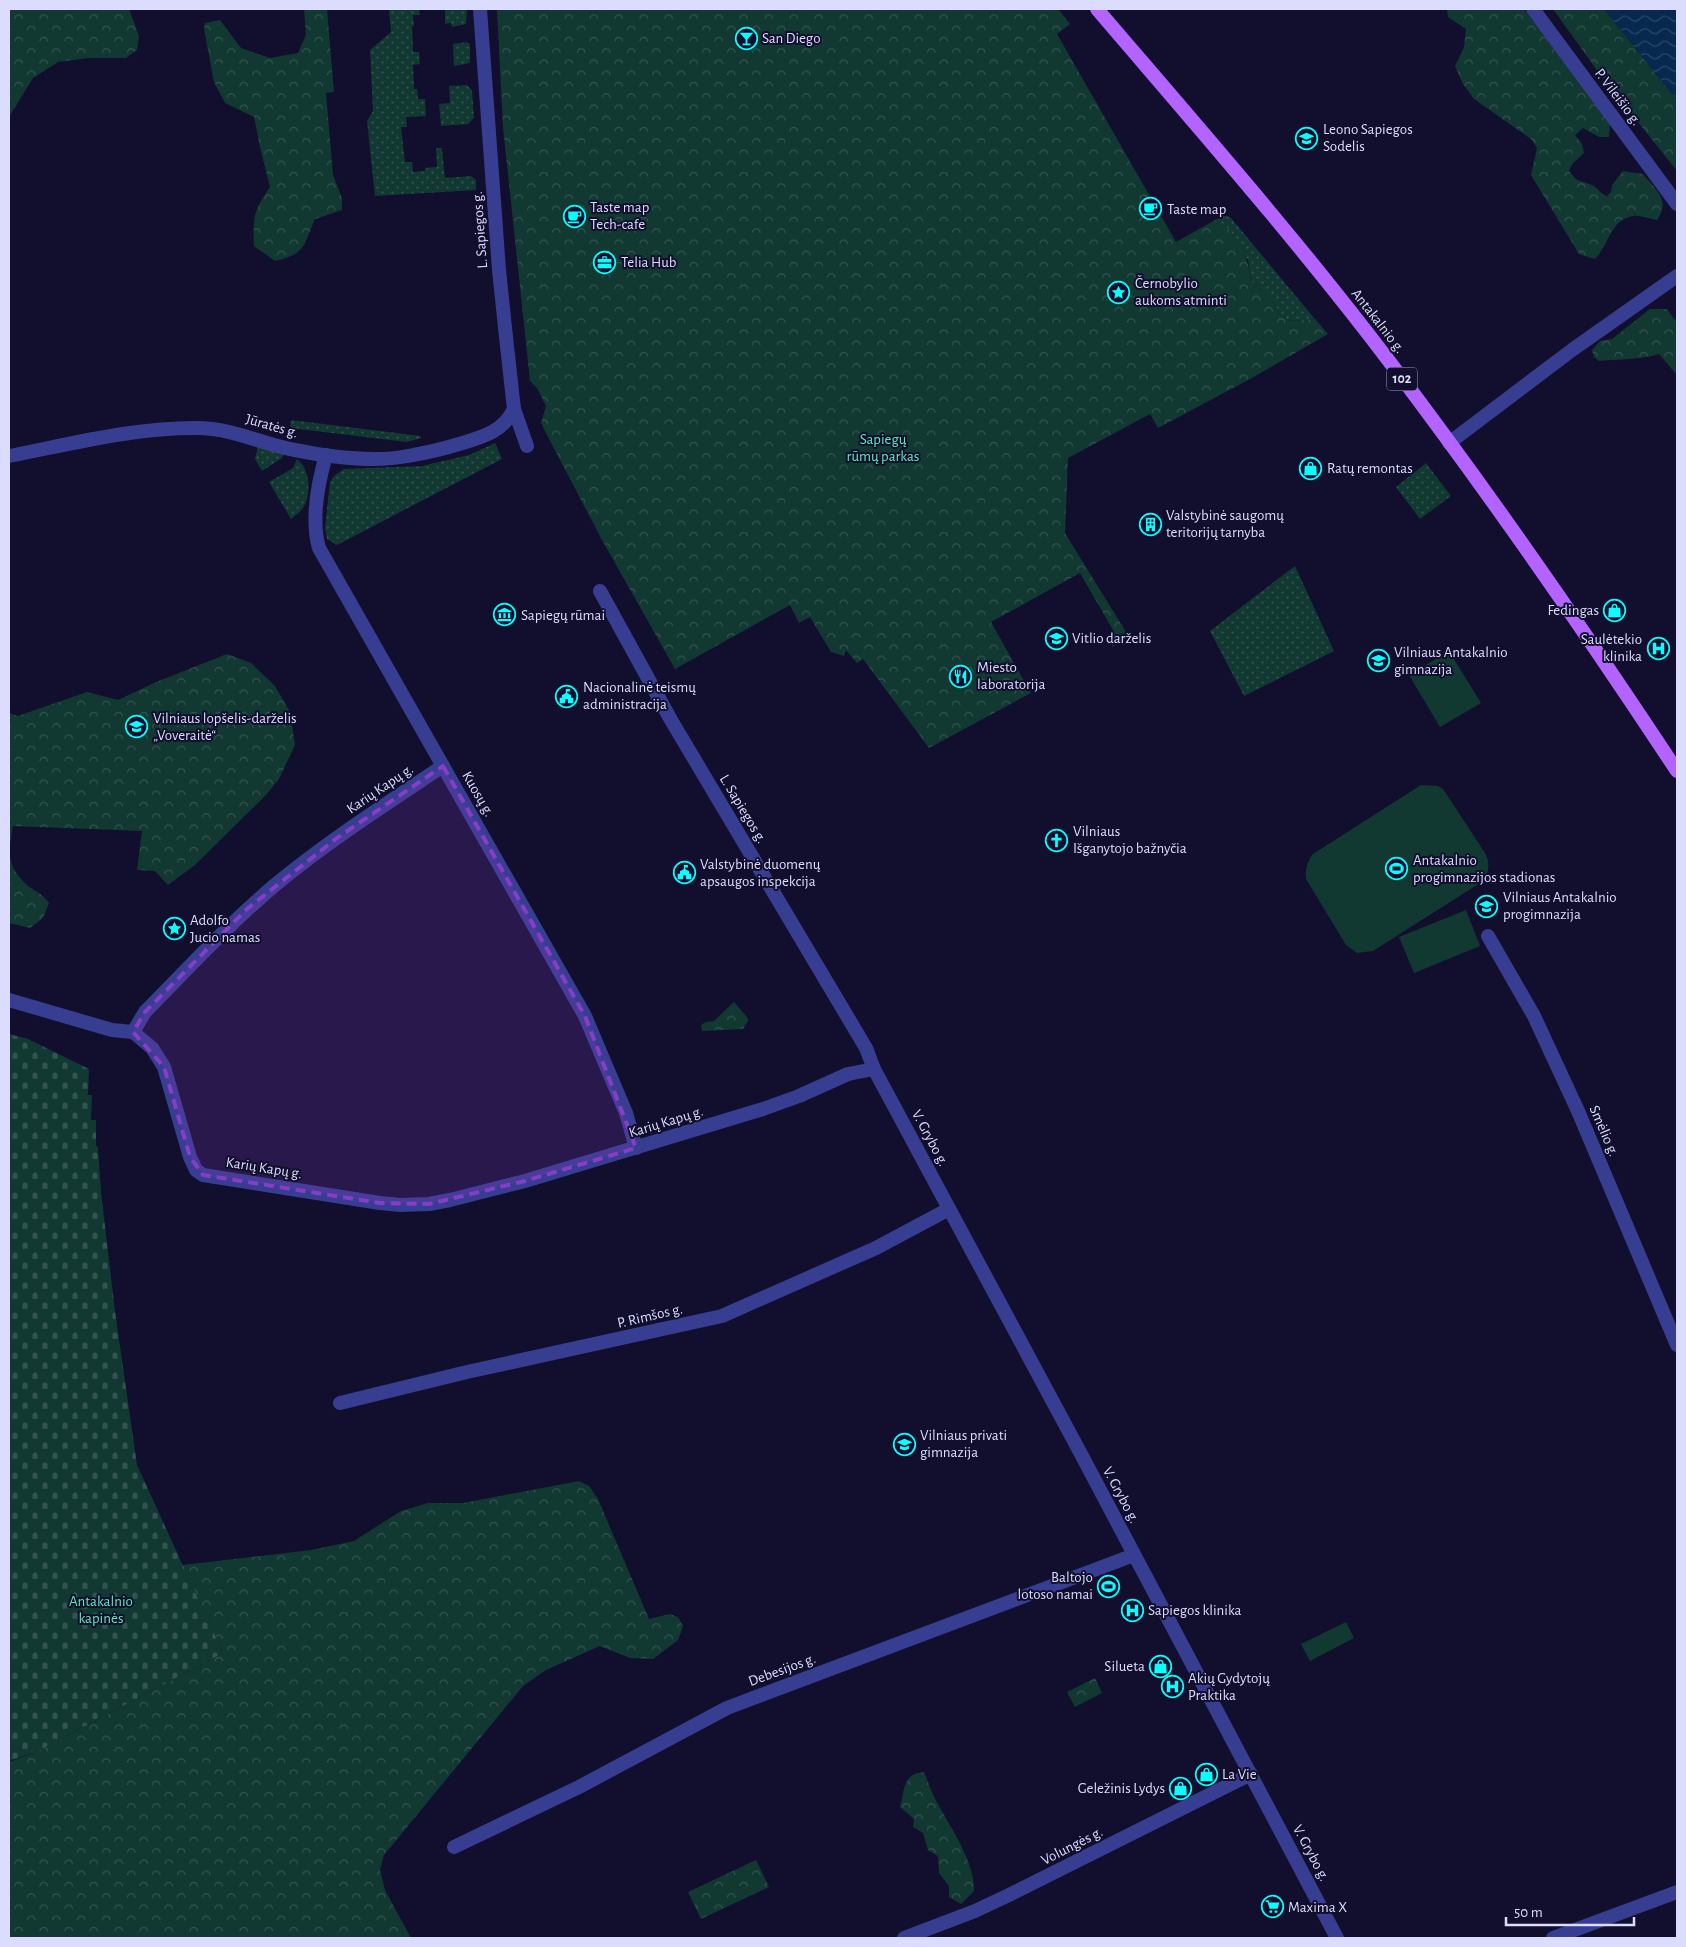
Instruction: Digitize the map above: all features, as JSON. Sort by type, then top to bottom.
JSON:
[{"type":"main road","name":"Antakalnio g.","points":[[1097,9],[1340,298],[1449,443],[1602,657],[1677,771]]},
{"type":"street","name":"L. Sapiegos g.","points":[[480,9],[499,270],[514,408],[527,446]]},
{"type":"street","name":"P. Vileišio g.","points":[[1533,9],[1677,204]]},
{"type":"street","points":[[1449,443],[1572,350],[1677,276]]},
{"type":"street","name":"Jūratės g.","points":[[9,456],[127,434],[197,428],[234,432],[294,450],[326,455],[394,458],[449,447],[496,431],[510,417],[514,408]]},
{"type":"street","name":"Kuosų g.","points":[[326,455],[316,514],[316,537],[319,548],[585,1016],[623,1106],[636,1148]]},
{"type":"street","name":"L. Sapiegos g.","points":[[600,591],[671,720],[866,1048],[874,1068]]},
{"type":"street","name":"Karių Kapų g.","points":[[443,766],[350,829],[255,902],[145,1012],[133,1032],[152,1048],[164,1068],[190,1157],[196,1170],[203,1175],[390,1204],[429,1204],[525,1181],[636,1148],[763,1109],[799,1096],[848,1074],[874,1068]]},
{"type":"street","name":"Smėlio g.","points":[[1488,936],[1534,1016],[1581,1120],[1677,1345]]},
{"type":"street","points":[[9,1000],[112,1030],[133,1032]]},
{"type":"street","name":"V. Grybo g.","points":[[874,1068],[1338,1938]]},
{"type":"street","name":"P. Rimšos g.","points":[[340,1403],[467,1372],[722,1316],[876,1248],[949,1209]]},
{"type":"street","name":"Debesijos g.","points":[[454,1847],[579,1787],[727,1708],[1134,1555]]},
{"type":"street","name":"Volungės g.","points":[[904,1938],[975,1911],[1009,1895],[1251,1774]]},
{"type":"street","points":[[1553,1938],[1677,1892]]},
{"type":"highlighted area","points":[[443,766],[585,1016],[636,1148],[525,1181],[429,1204],[380,1203],[203,1175],[190,1157],[164,1067],[133,1032],[145,1012],[247,909],[337,838]]},
{"type":"green space","points":[[9,9],[129,9],[139,36],[137,50],[126,58],[88,58],[58,62],[33,78],[9,117]]},
{"type":"green space","points":[[304,9],[327,9],[334,92],[326,93],[333,175],[342,198],[342,210],[315,219],[302,248],[293,255],[275,261],[254,246],[255,215],[270,187],[254,117],[225,103],[214,82],[204,29],[205,23],[220,20],[241,48],[270,58],[298,53],[306,35]]},
{"type":"green space","points":[[389,9],[419,9],[420,15],[413,15],[414,26],[412,26],[413,52],[419,52],[420,64],[413,65],[414,89],[417,89],[418,99],[425,99],[426,116],[406,117],[407,127],[401,127],[405,162],[412,162],[413,172],[437,167],[436,148],[442,148],[445,178],[471,176],[476,180],[476,190],[375,196],[367,121],[373,111],[370,50],[391,32]]},
{"type":"green space","points":[[445,9],[467,9],[466,24],[452,27],[451,23],[445,24]]},
{"type":"green space","name":"Sapiegų rūmų parkas","points":[[497,9],[1058,9],[1070,24],[1057,34],[1176,242],[1217,219],[1237,239],[1245,254],[1251,281],[1273,300],[1279,314],[1290,321],[1315,319],[1328,334],[1250,379],[1158,428],[1150,414],[1068,458],[1065,533],[1129,637],[1112,647],[1113,630],[1080,573],[991,622],[1031,693],[929,748],[863,659],[857,663],[846,650],[844,656],[831,652],[810,617],[799,623],[790,605],[675,669],[602,540],[541,423],[546,406],[537,388],[530,381],[503,127]]},
{"type":"green space","points":[[1447,9],[1524,9],[1610,123],[1609,137],[1599,137],[1583,128],[1575,135],[1582,144],[1584,153],[1573,163],[1569,171],[1578,180],[1594,186],[1607,196],[1611,192],[1612,185],[1623,171],[1643,174],[1657,190],[1662,201],[1663,207],[1657,220],[1636,216],[1625,218],[1619,222],[1595,259],[1579,254],[1531,175],[1537,148],[1531,139],[1474,99],[1463,84],[1455,66],[1464,47],[1466,29],[1448,17]]},
{"type":"green space","points":[[1553,9],[1604,9],[1677,100],[1677,171],[1599,73]]},
{"type":"green space","points":[[467,42],[470,44],[470,63],[454,66],[453,44]]},
{"type":"green space","points":[[467,85],[472,90],[474,118],[468,124],[441,126],[439,104],[450,103],[449,86]]},
{"type":"green space","points":[[1223,216],[1231,218],[1315,319],[1290,321],[1279,314],[1273,300],[1251,281],[1248,260],[1217,219]]},
{"type":"green space","points":[[1650,309],[1667,309],[1674,319],[1677,320],[1677,375],[1659,354],[1599,361],[1594,357],[1592,350],[1600,341],[1612,339]]},
{"type":"green space","points":[[291,420],[421,436],[421,438],[407,442],[290,428]]},
{"type":"green space","points":[[495,443],[502,459],[337,545],[327,539],[325,529],[330,482],[334,476],[344,469],[422,466],[469,455]]},
{"type":"green space","points":[[258,446],[284,454],[282,458],[262,471],[255,459]]},
{"type":"green space","points":[[297,459],[307,475],[308,496],[303,508],[291,519],[269,482],[293,468]]},
{"type":"green space","points":[[1426,463],[1451,496],[1420,519],[1396,487]]},
{"type":"green space","points":[[1295,566],[1334,651],[1244,696],[1210,631]]},
{"type":"green space","points":[[1449,651],[1481,703],[1440,727],[1409,675]]},
{"type":"green space","name":"Vilniaus lopšelis-darželis „Voveraitė“","points":[[227,654],[251,663],[275,686],[290,712],[295,745],[279,779],[265,796],[195,865],[168,885],[155,871],[137,870],[142,831],[13,826],[10,844],[12,865],[21,879],[49,903],[43,918],[30,928],[9,923],[9,713],[18,716],[87,692],[118,700],[156,682]]},
{"type":"green space","name":"Antakalnio progimnazijos stadionas","points":[[1421,785],[1438,786],[1443,789],[1485,853],[1488,861],[1487,872],[1480,883],[1373,951],[1357,953],[1346,945],[1306,879],[1308,863],[1313,854]]},
{"type":"green space","points":[[1466,910],[1480,946],[1414,973],[1399,937]]},
{"type":"green space","points":[[734,1002],[747,1017],[748,1021],[743,1029],[702,1031],[701,1025],[714,1021]]},
{"type":"green space","name":"Antakalnio kapinės","points":[[9,1034],[28,1039],[89,1069],[88,1095],[92,1095],[91,1120],[96,1120],[96,1146],[98,1147],[101,1192],[115,1311],[137,1465],[223,1653],[36,1752],[9,1761]]},
{"type":"green space","points":[[579,1481],[589,1486],[598,1499],[649,1619],[670,1614],[678,1617],[683,1626],[678,1640],[653,1659],[630,1658],[600,1646],[546,1670],[523,1686],[384,1855],[380,1870],[385,1890],[411,1938],[9,1938],[9,1762],[36,1752],[223,1653],[182,1565],[311,1550],[354,1541],[401,1511],[428,1503],[463,1503]]},
{"type":"green space","points":[[1346,1622],[1354,1638],[1310,1661],[1301,1644]]},
{"type":"green space","points":[[1095,1678],[1102,1693],[1075,1707],[1067,1692]]},
{"type":"green space","points":[[924,1772],[935,1799],[957,1837],[971,1870],[974,1891],[961,1904],[949,1897],[949,1886],[939,1873],[938,1856],[928,1850],[923,1833],[913,1827],[914,1819],[900,1807],[908,1779],[917,1773]]},
{"type":"green space","points":[[756,1860],[769,1887],[701,1919],[688,1892]]},
{"type":"water","points":[[1604,9],[1677,9],[1677,100]]},
{"type":"place","name":"San Diego","points":[[746,38]]},
{"type":"place","name":"Leono Sapiegos Sodelis","points":[[1307,138]]},
{"type":"place","name":"Taste map","points":[[1151,209]]},
{"type":"place","name":"Taste map Tech-cafe","points":[[574,216]]},
{"type":"place","name":"Telia Hub","points":[[605,262]]},
{"type":"place","name":"Černobylio aukoms atminti","points":[[1119,292]]},
{"type":"place","name":"Ratų remontas","points":[[1311,468]]},
{"type":"place","name":"Valstybinė saugomų teritorijų tarnyba","points":[[1150,524]]},
{"type":"place","name":"Fedingas","points":[[1615,610]]},
{"type":"place","name":"Sapiegų rūmai","points":[[505,615]]},
{"type":"place","name":"Vitlio darželis","points":[[1056,638]]},
{"type":"place","name":"Saulėtekio klinika","points":[[1658,648]]},
{"type":"place","name":"Vilniaus Antakalnio gimnazija","points":[[1378,661]]},
{"type":"place","name":"Miesto laboratorija","points":[[961,676]]},
{"type":"place","name":"Nacionalinė teismų administracija","points":[[567,696]]},
{"type":"place","name":"Vilniaus lopšelis-darželis „Voveraitė“","points":[[137,727]]},
{"type":"place","name":"Vilniaus Išganytojo bažnyčia","points":[[1057,840]]},
{"type":"place","name":"Antakalnio progimnazijos stadionas","points":[[1397,869]]},
{"type":"place","name":"Valstybinė duomenų apsaugos inspekcija","points":[[684,873]]},
{"type":"place","name":"Vilniaus Antakalnio progimnazija","points":[[1487,906]]},
{"type":"place","name":"Adolfo Jucio namas","points":[[174,929]]},
{"type":"place","name":"Vilniaus privati gimnazija","points":[[904,1444]]},
{"type":"place","name":"Baltojo lotoso namai","points":[[1109,1586]]},
{"type":"place","name":"Sapiegos klinika","points":[[1132,1610]]},
{"type":"place","name":"Silueta","points":[[1161,1666]]},
{"type":"place","name":"Akių Gydytojų Praktika","points":[[1172,1687]]},
{"type":"place","name":"La Vie","points":[[1206,1774]]},
{"type":"place","name":"Geležinis Lydys","points":[[1181,1788]]},
{"type":"place","name":"Maxima X","points":[[1272,1907]]}]
